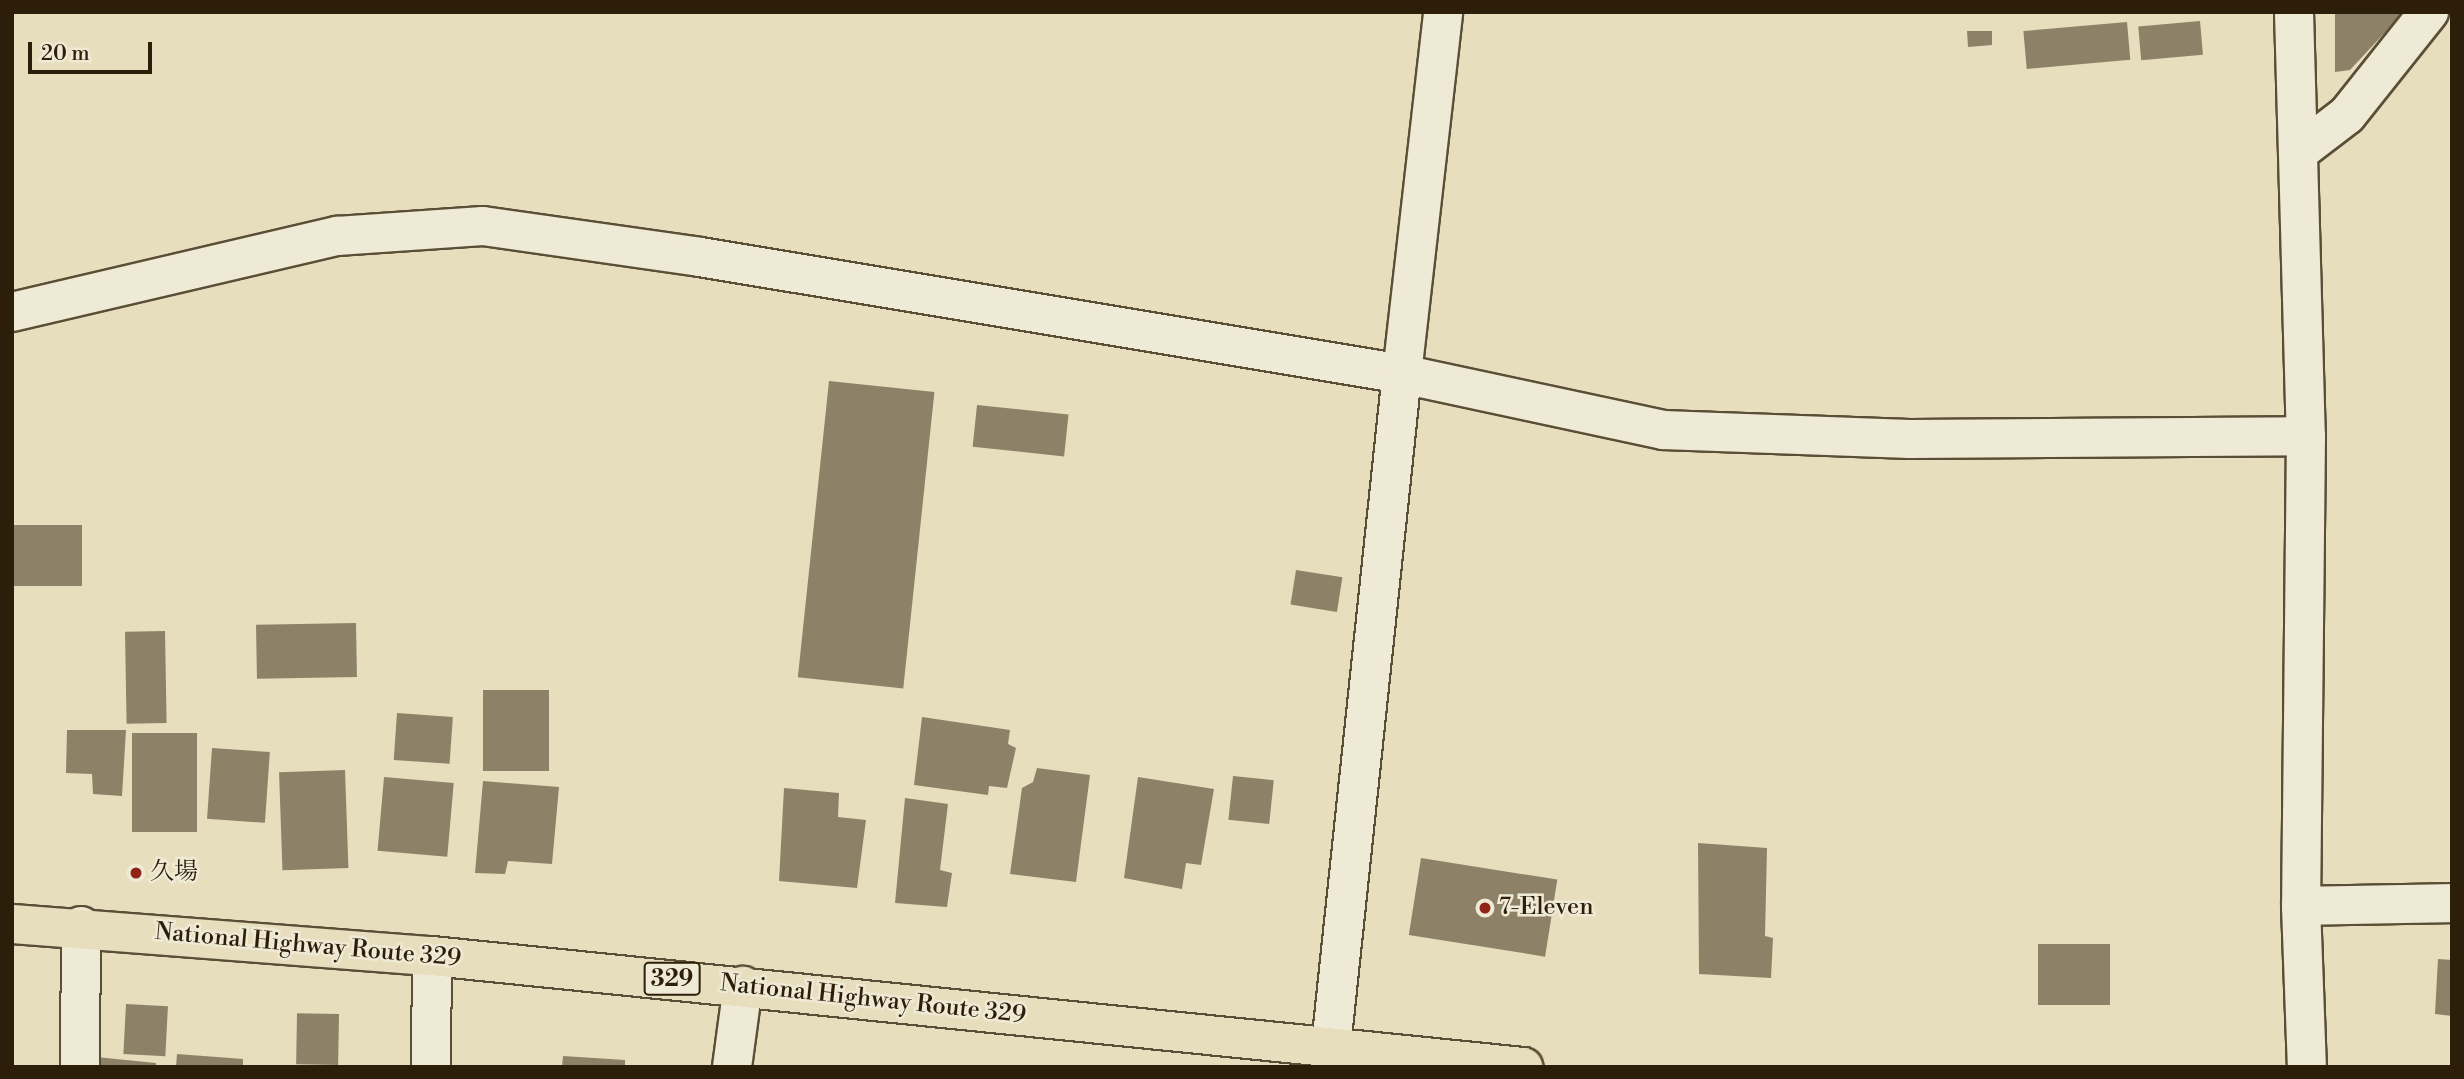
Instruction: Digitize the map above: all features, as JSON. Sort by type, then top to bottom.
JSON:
[{"type":"highway","name":"National Highway Route 329","points":[[12,923],[81,926],[432,956],[1523,1067]]},
{"type":"street","points":[[1331,1046],[1443,12]]},
{"type":"street","points":[[2294,12],[2306,436],[2301,906],[2307,1067]]},
{"type":"street","points":[[2300,151],[2347,115],[2429,12]]},
{"type":"street","points":[[12,312],[337,236],[483,226],[701,257],[1402,374],[1663,430],[1910,439],[2306,436]]},
{"type":"street","points":[[2301,906],[2452,904]]},
{"type":"street","points":[[80,1067],[81,926]]},
{"type":"street","points":[[431,1067],[432,956]]},
{"type":"street","points":[[732,1067],[743,986]]},
{"type":"building","points":[[2335,12],[2404,12],[2350,70],[2335,72]]},
{"type":"building","points":[[2200,21],[2203,55],[2141,60],[2138,26]]},
{"type":"building","points":[[2127,22],[2130,60],[2027,69],[2023,31]]},
{"type":"building","points":[[1967,31],[1992,31],[1992,45],[1968,47]]},
{"type":"building","points":[[829,381],[934,392],[903,688],[798,677]]},
{"type":"building","points":[[977,405],[1068,415],[1064,456],[973,447]]},
{"type":"building","points":[[12,525],[82,525],[82,586],[12,586]]},
{"type":"building","points":[[1296,570],[1342,577],[1337,612],[1291,605]]},
{"type":"building","points":[[356,623],[357,677],[257,679],[256,625]]},
{"type":"building","points":[[165,631],[167,723],[127,724],[125,632]]},
{"type":"building","points":[[483,690],[549,690],[549,771],[483,771]]},
{"type":"building","points":[[397,713],[453,717],[450,764],[394,760]]},
{"type":"building","points":[[922,717],[1010,730],[1008,744],[1016,748],[1007,788],[989,786],[988,795],[914,785]]},
{"type":"building","points":[[67,730],[126,730],[122,796],[93,794],[92,774],[66,773]]},
{"type":"building","points":[[132,733],[197,733],[197,832],[132,832]]},
{"type":"building","points":[[212,748],[270,752],[265,823],[207,819]]},
{"type":"building","points":[[1037,768],[1090,775],[1076,882],[1010,874],[1022,788],[1033,782]]},
{"type":"building","points":[[345,770],[348,868],[282,870],[279,772]]},
{"type":"building","points":[[1233,776],[1274,780],[1269,824],[1228,820]]},
{"type":"building","points":[[384,777],[454,783],[447,857],[378,851]]},
{"type":"building","points":[[1138,777],[1214,789],[1201,865],[1186,863],[1182,889],[1124,878]]},
{"type":"building","points":[[483,781],[559,787],[552,864],[508,861],[505,874],[475,873]]},
{"type":"building","points":[[784,788],[839,793],[838,817],[866,820],[857,888],[779,881]]},
{"type":"building","points":[[905,798],[948,804],[940,870],[952,873],[947,907],[895,903]]},
{"type":"building","points":[[1698,843],[1767,848],[1765,936],[1773,938],[1771,978],[1699,974]]},
{"type":"building","name":"7-Eleven","points":[[1421,858],[1557,880],[1545,957],[1409,935]]},
{"type":"building","points":[[2038,944],[2110,944],[2110,1005],[2038,1005]]},
{"type":"building","points":[[2438,959],[2452,960],[2452,1016],[2435,1014]]},
{"type":"building","points":[[126,1004],[168,1006],[165,1056],[123,1054]]},
{"type":"building","points":[[297,1013],[339,1014],[338,1065],[296,1064]]},
{"type":"building","points":[[177,1054],[243,1059],[243,1067],[176,1067]]},
{"type":"building","points":[[563,1056],[625,1060],[625,1067],[562,1067]]},
{"type":"building","points":[[96,1057],[156,1063],[156,1067],[95,1067]]},
{"type":"place","name":"久場","points":[[136,873]]},
{"type":"place","name":"7-Eleven","points":[[1485,908]]}]
